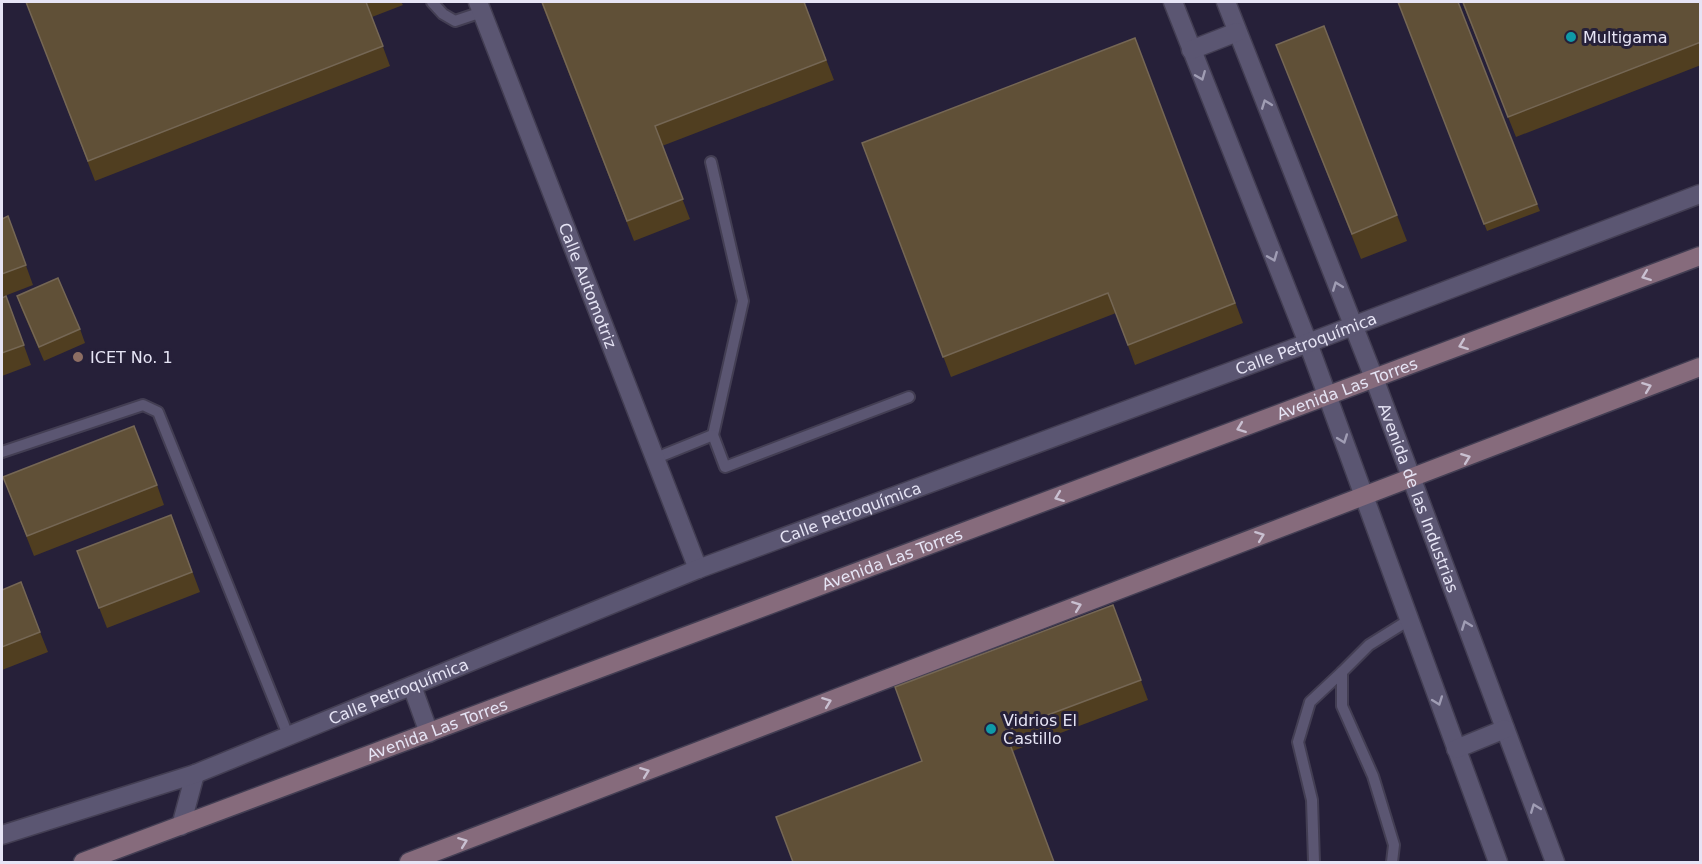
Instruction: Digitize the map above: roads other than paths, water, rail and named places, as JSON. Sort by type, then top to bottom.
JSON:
[{"type":"main road","name":"Avenida Las Torres","points":[[83,862],[1701,256]]},
{"type":"main road","points":[[409,862],[1701,366]]},
{"type":"street","points":[[1173,2],[1308,343],[1498,862]]},
{"type":"street","name":"Avenida de las Industrias","points":[[1226,2],[1374,378],[1555,862]]},
{"type":"street","name":"Calle Automotriz","points":[[480,7],[698,569]]},
{"type":"street","points":[[1191,50],[1237,32]]},
{"type":"street","name":"Calle Petroquímica","points":[[2,835],[195,774],[698,569],[1308,343],[1701,194]]},
{"type":"street","points":[[412,686],[429,733]]},
{"type":"street","points":[[1456,749],[1505,729]]},
{"type":"street","points":[[181,826],[195,774]]},
{"type":"lane","points":[[432,2],[443,14],[455,21],[480,7]]},
{"type":"lane","points":[[711,162],[743,301],[713,435],[725,467],[909,397]]},
{"type":"lane","points":[[2,452],[143,405],[158,412],[288,735]]},
{"type":"lane","points":[[656,458],[713,435]]},
{"type":"lane","points":[[1314,862],[1312,800],[1298,742],[1310,702],[1369,645],[1409,620]]},
{"type":"lane","points":[[1342,672],[1342,706],[1373,776],[1394,845],[1392,862]]},
{"type":"place","name":"Multigama","points":[[1571,37]]},
{"type":"place","name":"ICET No. 1","points":[[78,357]]},
{"type":"place","name":"Vidrios El Castillo","points":[[991,729]]}]
